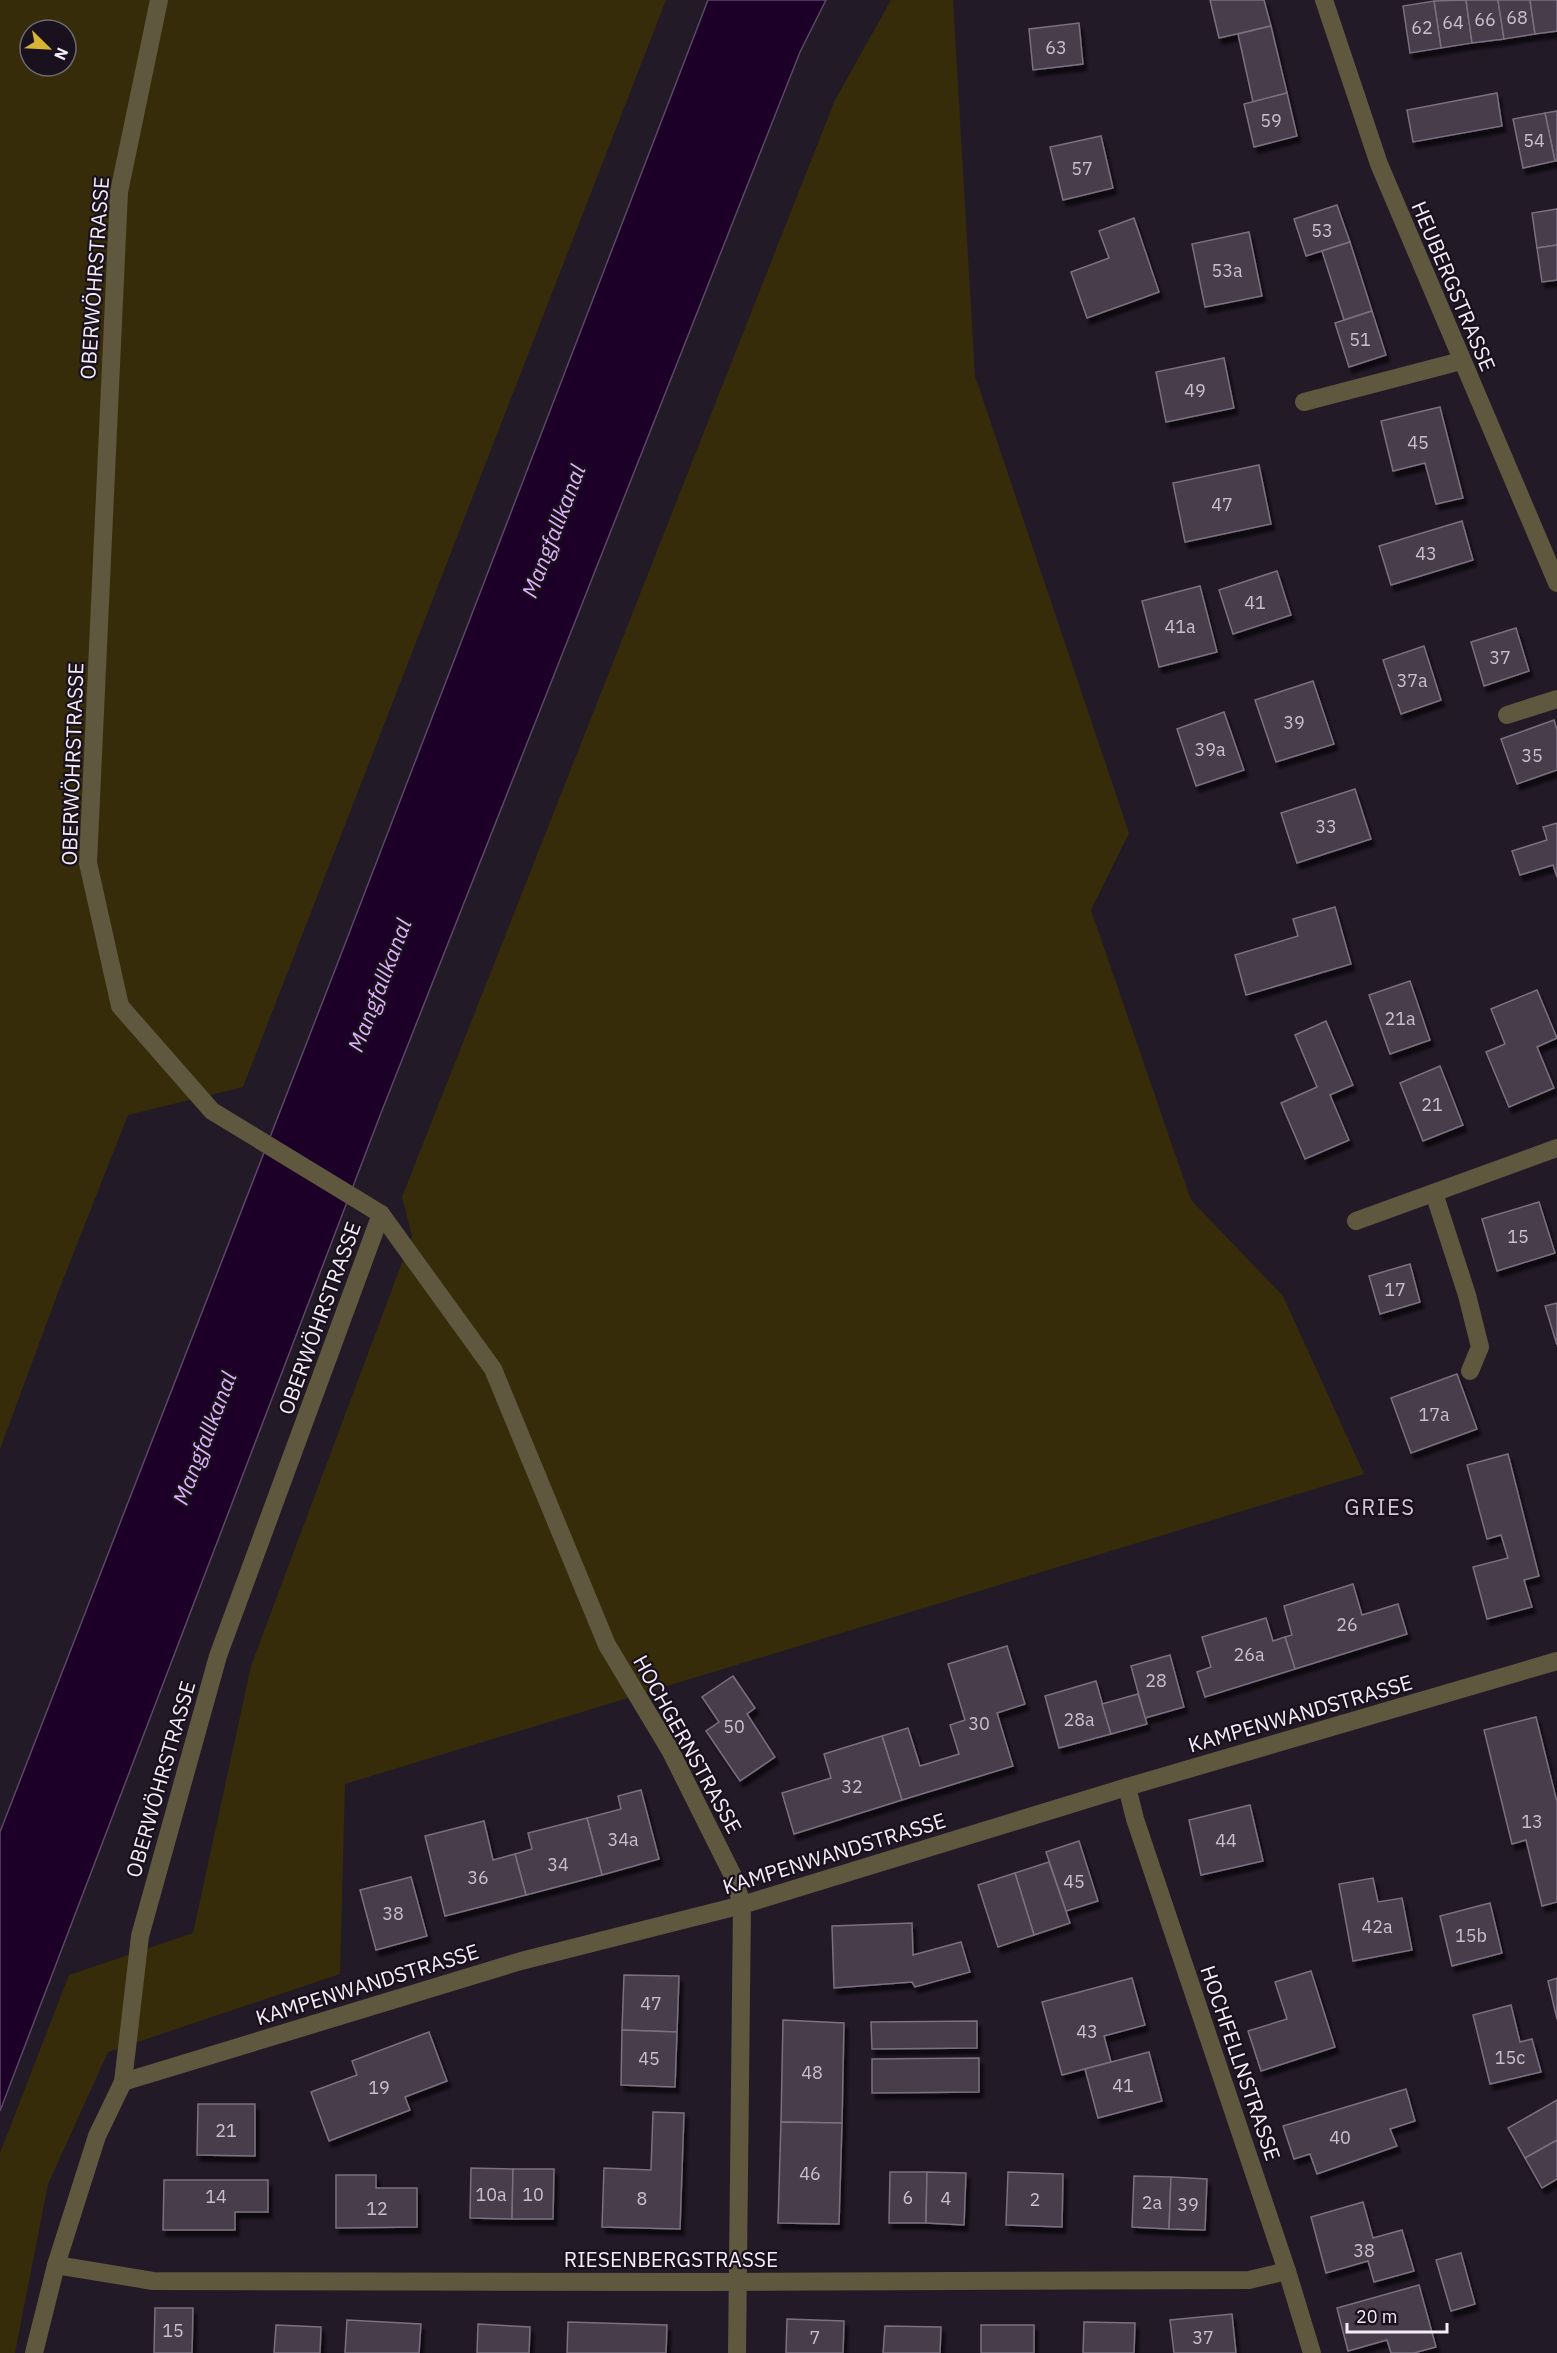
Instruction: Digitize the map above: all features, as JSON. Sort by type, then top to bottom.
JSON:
[{"type":"street","name":"OBERWÖHRSTRASSE","points":[[34,2353],[56,2265],[97,2136],[123,2082],[140,1936],[218,1656],[374,1209],[212,1111],[120,1006],[88,863],[119,192],[159,0]]},
{"type":"street","name":"HEUBERGSTRASSE","points":[[1324,0],[1379,164],[1557,584]]},
{"type":"street","points":[[1304,402],[1461,361]]},
{"type":"street","points":[[1508,715],[1557,699]]},
{"type":"street","points":[[1356,1221],[1557,1148]]},
{"type":"street","points":[[1434,1193],[1467,1295],[1480,1347],[1470,1371]]},
{"type":"street","name":"HOCHGERNSTRASSE","points":[[374,1209],[493,1369],[607,1645],[670,1750],[734,1878],[742,1905],[737,2353]]},
{"type":"street","name":"KAMPENWANDSTRASSE","points":[[123,2082],[521,1961],[742,1905],[1127,1787],[1557,1661]]},
{"type":"street","name":"HOCHFELLNSTRASSE","points":[[1127,1787],[1312,2353]]},
{"type":"street","name":"RIESENBERGSTRASSE","points":[[56,2265],[153,2281],[1249,2280],[1287,2271]]},
{"type":"shaded area","points":[[0,0],[666,0],[243,1087],[128,1115],[59,1290],[0,1449]]},
{"type":"shaded area","points":[[891,0],[953,0],[975,376],[1129,833],[1091,910],[1191,1200],[1283,1296],[1364,1474],[345,1784],[340,1974],[108,2052],[48,2184],[15,2353],[0,2353],[0,2153],[69,1975],[193,1933],[251,1666],[412,1236],[402,1197],[835,100]]},
{"type":"water","name":"Mangfallkanal","points":[[708,0],[826,0],[800,52],[381,1113],[0,2111],[0,1832]]},
{"type":"building","points":[[1210,0],[1264,0],[1271,26],[1219,38]]},
{"type":"building","points":[[1466,0],[1472,43],[1441,48],[1434,1]]},
{"type":"building","points":[[1466,0],[1498,0],[1504,39],[1472,43]]},
{"type":"building","points":[[1498,0],[1530,0],[1535,34],[1504,39]]},
{"type":"building","points":[[1530,0],[1557,0],[1557,31],[1535,34]]},
{"type":"building","points":[[1434,1],[1441,48],[1410,53],[1403,6]]},
{"type":"building","points":[[1079,23],[1083,64],[1033,70],[1029,29]]},
{"type":"building","points":[[1271,26],[1287,93],[1253,102],[1238,34]]},
{"type":"building","points":[[1287,93],[1297,136],[1254,147],[1244,104]]},
{"type":"building","points":[[1497,93],[1502,126],[1413,142],[1407,110]]},
{"type":"building","points":[[1557,111],[1557,161],[1555,161],[1545,113]]},
{"type":"building","points":[[1545,113],[1555,161],[1523,168],[1513,119]]},
{"type":"building","points":[[1101,136],[1113,188],[1063,200],[1050,147]]},
{"type":"building","points":[[1337,205],[1350,242],[1306,256],[1294,219]]},
{"type":"building","points":[[1557,209],[1557,245],[1537,248],[1532,213]]},
{"type":"building","points":[[1134,218],[1159,292],[1087,318],[1071,272],[1109,258],[1099,231]]},
{"type":"building","points":[[1249,232],[1262,296],[1205,307],[1192,244]]},
{"type":"building","points":[[1350,242],[1372,311],[1344,320],[1322,251]]},
{"type":"building","points":[[1557,245],[1557,280],[1542,282],[1537,248]]},
{"type":"building","points":[[1372,311],[1386,355],[1349,367],[1335,323]]},
{"type":"building","points":[[1224,358],[1234,408],[1166,422],[1156,372]]},
{"type":"building","points":[[1440,407],[1463,498],[1436,504],[1425,463],[1393,471],[1381,421]]},
{"type":"building","points":[[1259,465],[1271,524],[1185,542],[1173,483]]},
{"type":"building","points":[[1462,521],[1473,560],[1391,585],[1379,546]]},
{"type":"building","points":[[1277,571],[1291,615],[1233,634],[1219,590]]},
{"type":"building","points":[[1200,586],[1217,652],[1159,667],[1142,601]]},
{"type":"building","points":[[1516,628],[1529,671],[1484,686],[1471,642]]},
{"type":"building","points":[[1424,646],[1441,700],[1401,714],[1383,660]]},
{"type":"building","points":[[1313,681],[1334,744],[1276,762],[1255,700]]},
{"type":"building","points":[[1224,712],[1244,770],[1196,786],[1177,729]]},
{"type":"building","points":[[1554,720],[1557,730],[1557,770],[1517,784],[1501,739]]},
{"type":"building","points":[[1355,789],[1371,839],[1297,863],[1281,813]]},
{"type":"building","points":[[1557,823],[1557,877],[1553,865],[1520,875],[1512,851],[1547,840],[1543,827]]},
{"type":"building","points":[[1335,907],[1351,964],[1246,995],[1235,955],[1298,936],[1293,919]]},
{"type":"building","points":[[1410,981],[1430,1040],[1390,1054],[1369,995]]},
{"type":"building","points":[[1537,990],[1557,1038],[1537,1047],[1554,1088],[1509,1107],[1486,1052],[1505,1044],[1491,1009]]},
{"type":"building","points":[[1326,1021],[1353,1085],[1330,1095],[1349,1140],[1305,1159],[1281,1103],[1317,1087],[1295,1035]]},
{"type":"building","points":[[1440,1066],[1463,1125],[1423,1141],[1400,1083]]},
{"type":"building","points":[[1539,1202],[1555,1253],[1497,1271],[1482,1219]]},
{"type":"building","points":[[1410,1264],[1420,1302],[1380,1314],[1369,1276]]},
{"type":"building","points":[[1557,1303],[1557,1345],[1545,1306]]},
{"type":"building","points":[[1457,1374],[1477,1429],[1411,1453],[1391,1398]]},
{"type":"building","points":[[1508,1454],[1539,1576],[1524,1580],[1532,1607],[1487,1619],[1473,1567],[1508,1558],[1501,1535],[1487,1539],[1467,1465]]},
{"type":"building","points":[[1353,1584],[1362,1615],[1398,1604],[1407,1634],[1295,1669],[1285,1637],[1292,1635],[1284,1606]]},
{"type":"building","points":[[1266,1618],[1273,1641],[1285,1637],[1295,1669],[1205,1697],[1197,1672],[1211,1667],[1202,1637]]},
{"type":"building","points":[[1007,1646],[1025,1704],[997,1713],[1013,1766],[902,1800],[882,1736],[908,1728],[920,1766],[959,1754],[950,1725],[965,1720],[948,1664]]},
{"type":"building","points":[[1170,1655],[1184,1707],[1145,1718],[1131,1666]]},
{"type":"building","points":[[733,1676],[755,1708],[747,1714],[775,1757],[740,1781],[706,1731],[719,1722],[702,1697]]},
{"type":"building","points":[[1096,1681],[1111,1734],[1059,1748],[1045,1696]]},
{"type":"building","points":[[1138,1694],[1147,1724],[1111,1734],[1102,1704]]},
{"type":"building","points":[[1536,1717],[1557,1802],[1557,1902],[1542,1906],[1526,1840],[1512,1844],[1484,1730]]},
{"type":"building","points":[[882,1736],[902,1800],[794,1834],[782,1793],[831,1778],[824,1754]]},
{"type":"building","points":[[641,1790],[659,1859],[602,1875],[587,1818],[621,1809],[618,1796]]},
{"type":"building","points":[[1250,1805],[1263,1861],[1201,1875],[1189,1820]]},
{"type":"building","points":[[587,1818],[602,1875],[526,1895],[515,1854],[532,1849],[528,1833]]},
{"type":"building","points":[[484,1821],[493,1860],[515,1854],[526,1895],[445,1916],[425,1836]]},
{"type":"building","points":[[1079,1841],[1098,1901],[1066,1911],[1046,1852]]},
{"type":"building","points":[[1049,1862],[1070,1923],[1034,1935],[1015,1873]]},
{"type":"building","points":[[1015,1873],[1034,1935],[998,1947],[978,1885]]},
{"type":"building","points":[[411,1877],[427,1936],[376,1950],[360,1890]]},
{"type":"building","points":[[1373,1878],[1378,1902],[1402,1898],[1412,1950],[1353,1961],[1339,1884]]},
{"type":"building","points":[[1490,1903],[1502,1953],[1452,1966],[1440,1916]]},
{"type":"building","points":[[912,1923],[913,1955],[961,1942],[970,1972],[915,1987],[912,1982],[834,1988],[832,1926]]},
{"type":"building","points":[[1311,1971],[1335,2047],[1261,2071],[1248,2031],[1287,2019],[1275,1982]]},
{"type":"building","points":[[624,1975],[679,1976],[677,2032],[622,2030]]},
{"type":"building","points":[[1132,1978],[1145,2025],[1104,2036],[1111,2062],[1062,2075],[1042,2002]]},
{"type":"building","points":[[1557,1978],[1557,2019],[1548,1981]]},
{"type":"building","points":[[1511,2005],[1520,2042],[1532,2039],[1541,2072],[1490,2084],[1473,2015]]},
{"type":"building","points":[[783,2020],[844,2023],[842,2123],[781,2122]]},
{"type":"building","points":[[977,2021],[977,2048],[872,2049],[871,2022]]},
{"type":"building","points":[[622,2030],[677,2032],[675,2087],[621,2085]]},
{"type":"building","points":[[429,2032],[447,2081],[405,2097],[410,2110],[329,2141],[311,2092],[357,2075],[352,2061]]},
{"type":"building","points":[[1149,2052],[1162,2101],[1098,2118],[1085,2069]]},
{"type":"building","points":[[979,2058],[979,2092],[872,2093],[872,2059]]},
{"type":"building","points":[[1406,2089],[1415,2121],[1390,2129],[1397,2146],[1317,2174],[1310,2154],[1294,2159],[1283,2126]]},
{"type":"building","points":[[1557,2100],[1557,2140],[1525,2158],[1508,2128]]},
{"type":"building","points":[[198,2104],[255,2104],[255,2156],[197,2155]]},
{"type":"building","points":[[653,2112],[684,2113],[680,2229],[602,2227],[604,2168],[651,2170]]},
{"type":"building","points":[[781,2122],[842,2123],[839,2224],[778,2223]]},
{"type":"building","points":[[1557,2140],[1557,2179],[1542,2188],[1525,2158]]},
{"type":"building","points":[[471,2168],[513,2169],[512,2219],[470,2218]]},
{"type":"building","points":[[513,2169],[554,2169],[553,2219],[512,2219]]},
{"type":"building","points":[[890,2172],[927,2172],[926,2223],[889,2223]]},
{"type":"building","points":[[927,2172],[966,2173],[964,2225],[926,2223]]},
{"type":"building","points":[[1008,2172],[1063,2174],[1062,2227],[1006,2225]]},
{"type":"building","points":[[336,2175],[376,2175],[376,2188],[417,2188],[417,2227],[336,2228]]},
{"type":"building","points":[[1134,2176],[1171,2177],[1169,2229],[1132,2227]]},
{"type":"building","points":[[1171,2177],[1207,2179],[1205,2230],[1169,2229]]},
{"type":"building","points":[[164,2180],[268,2180],[268,2212],[235,2212],[235,2230],[163,2230]]},
{"type":"building","points":[[1363,2202],[1373,2238],[1402,2230],[1414,2271],[1374,2282],[1368,2261],[1326,2273],[1311,2217]]},
{"type":"building","points":[[1461,2253],[1475,2304],[1451,2311],[1436,2260]]},
{"type":"building","points":[[1419,2285],[1436,2347],[1414,2353],[1391,2353],[1387,2340],[1348,2351],[1337,2308]]},
{"type":"building","points":[[155,2308],[193,2308],[192,2353],[154,2353]]},
{"type":"building","points":[[1232,2314],[1236,2353],[1174,2353],[1170,2320]]},
{"type":"building","points":[[787,2319],[844,2321],[843,2353],[786,2353]]},
{"type":"building","points":[[347,2320],[421,2324],[419,2353],[345,2353]]},
{"type":"building","points":[[568,2322],[667,2325],[666,2353],[567,2353]]},
{"type":"building","points":[[1084,2322],[1135,2323],[1134,2353],[1083,2353]]},
{"type":"building","points":[[478,2324],[530,2327],[529,2353],[477,2353]]},
{"type":"building","points":[[276,2325],[321,2327],[320,2353],[274,2353]]},
{"type":"building","points":[[981,2325],[1034,2325],[1034,2353],[981,2353]]},
{"type":"building","points":[[885,2326],[941,2327],[940,2353],[883,2353]]},
{"type":"district","name":"GRIES","points":[[1380,1506]]}]
